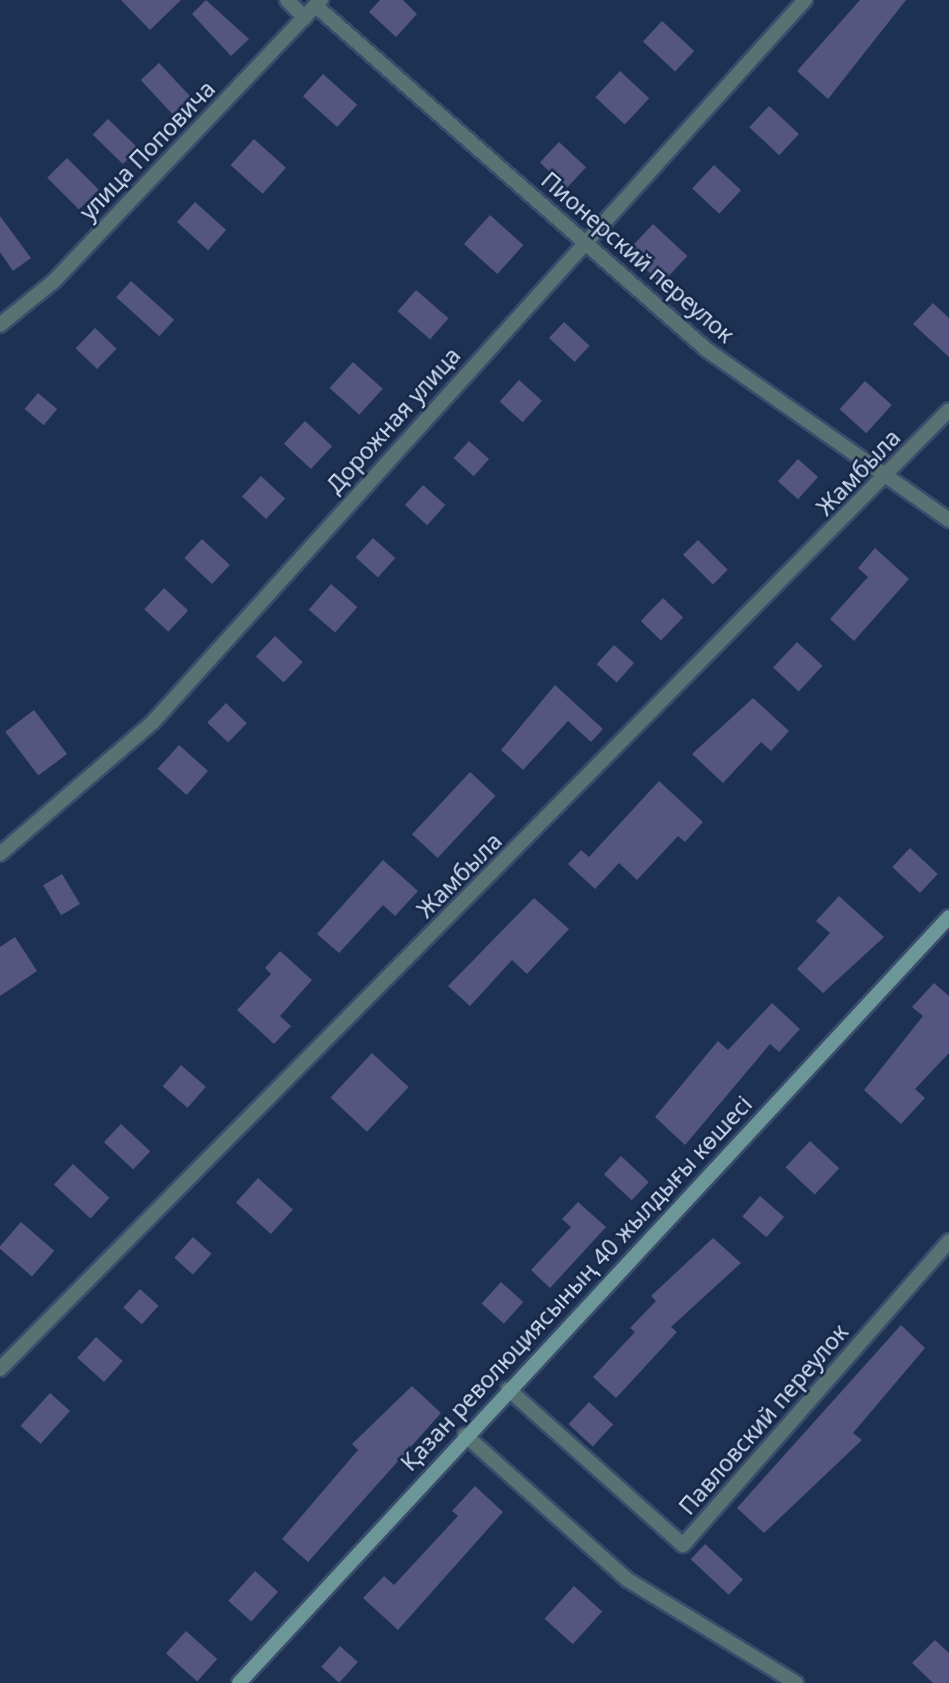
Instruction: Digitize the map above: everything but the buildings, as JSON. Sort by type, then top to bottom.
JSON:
[{"type":"street","points":[[287,0],[304,18]]},
{"type":"street","name":"Дорожная улица","points":[[0,854],[153,722],[583,241],[805,0]]},
{"type":"street","name":"улица Поповича","points":[[0,325],[54,281],[319,3]]},
{"type":"street","name":"Пионерский переулок","points":[[319,3],[707,350],[949,520]]},
{"type":"street","name":"Жамбыла","points":[[0,1369],[949,410]]},
{"type":"street","name":"Қазан революциясының 40 жылдығы көшесі","points":[[239,1683],[465,1435],[949,917]]},
{"type":"street","name":"Павловский переулок","points":[[508,1389],[683,1545],[949,1241]]},
{"type":"street","points":[[465,1435],[628,1580],[796,1683]]}]
